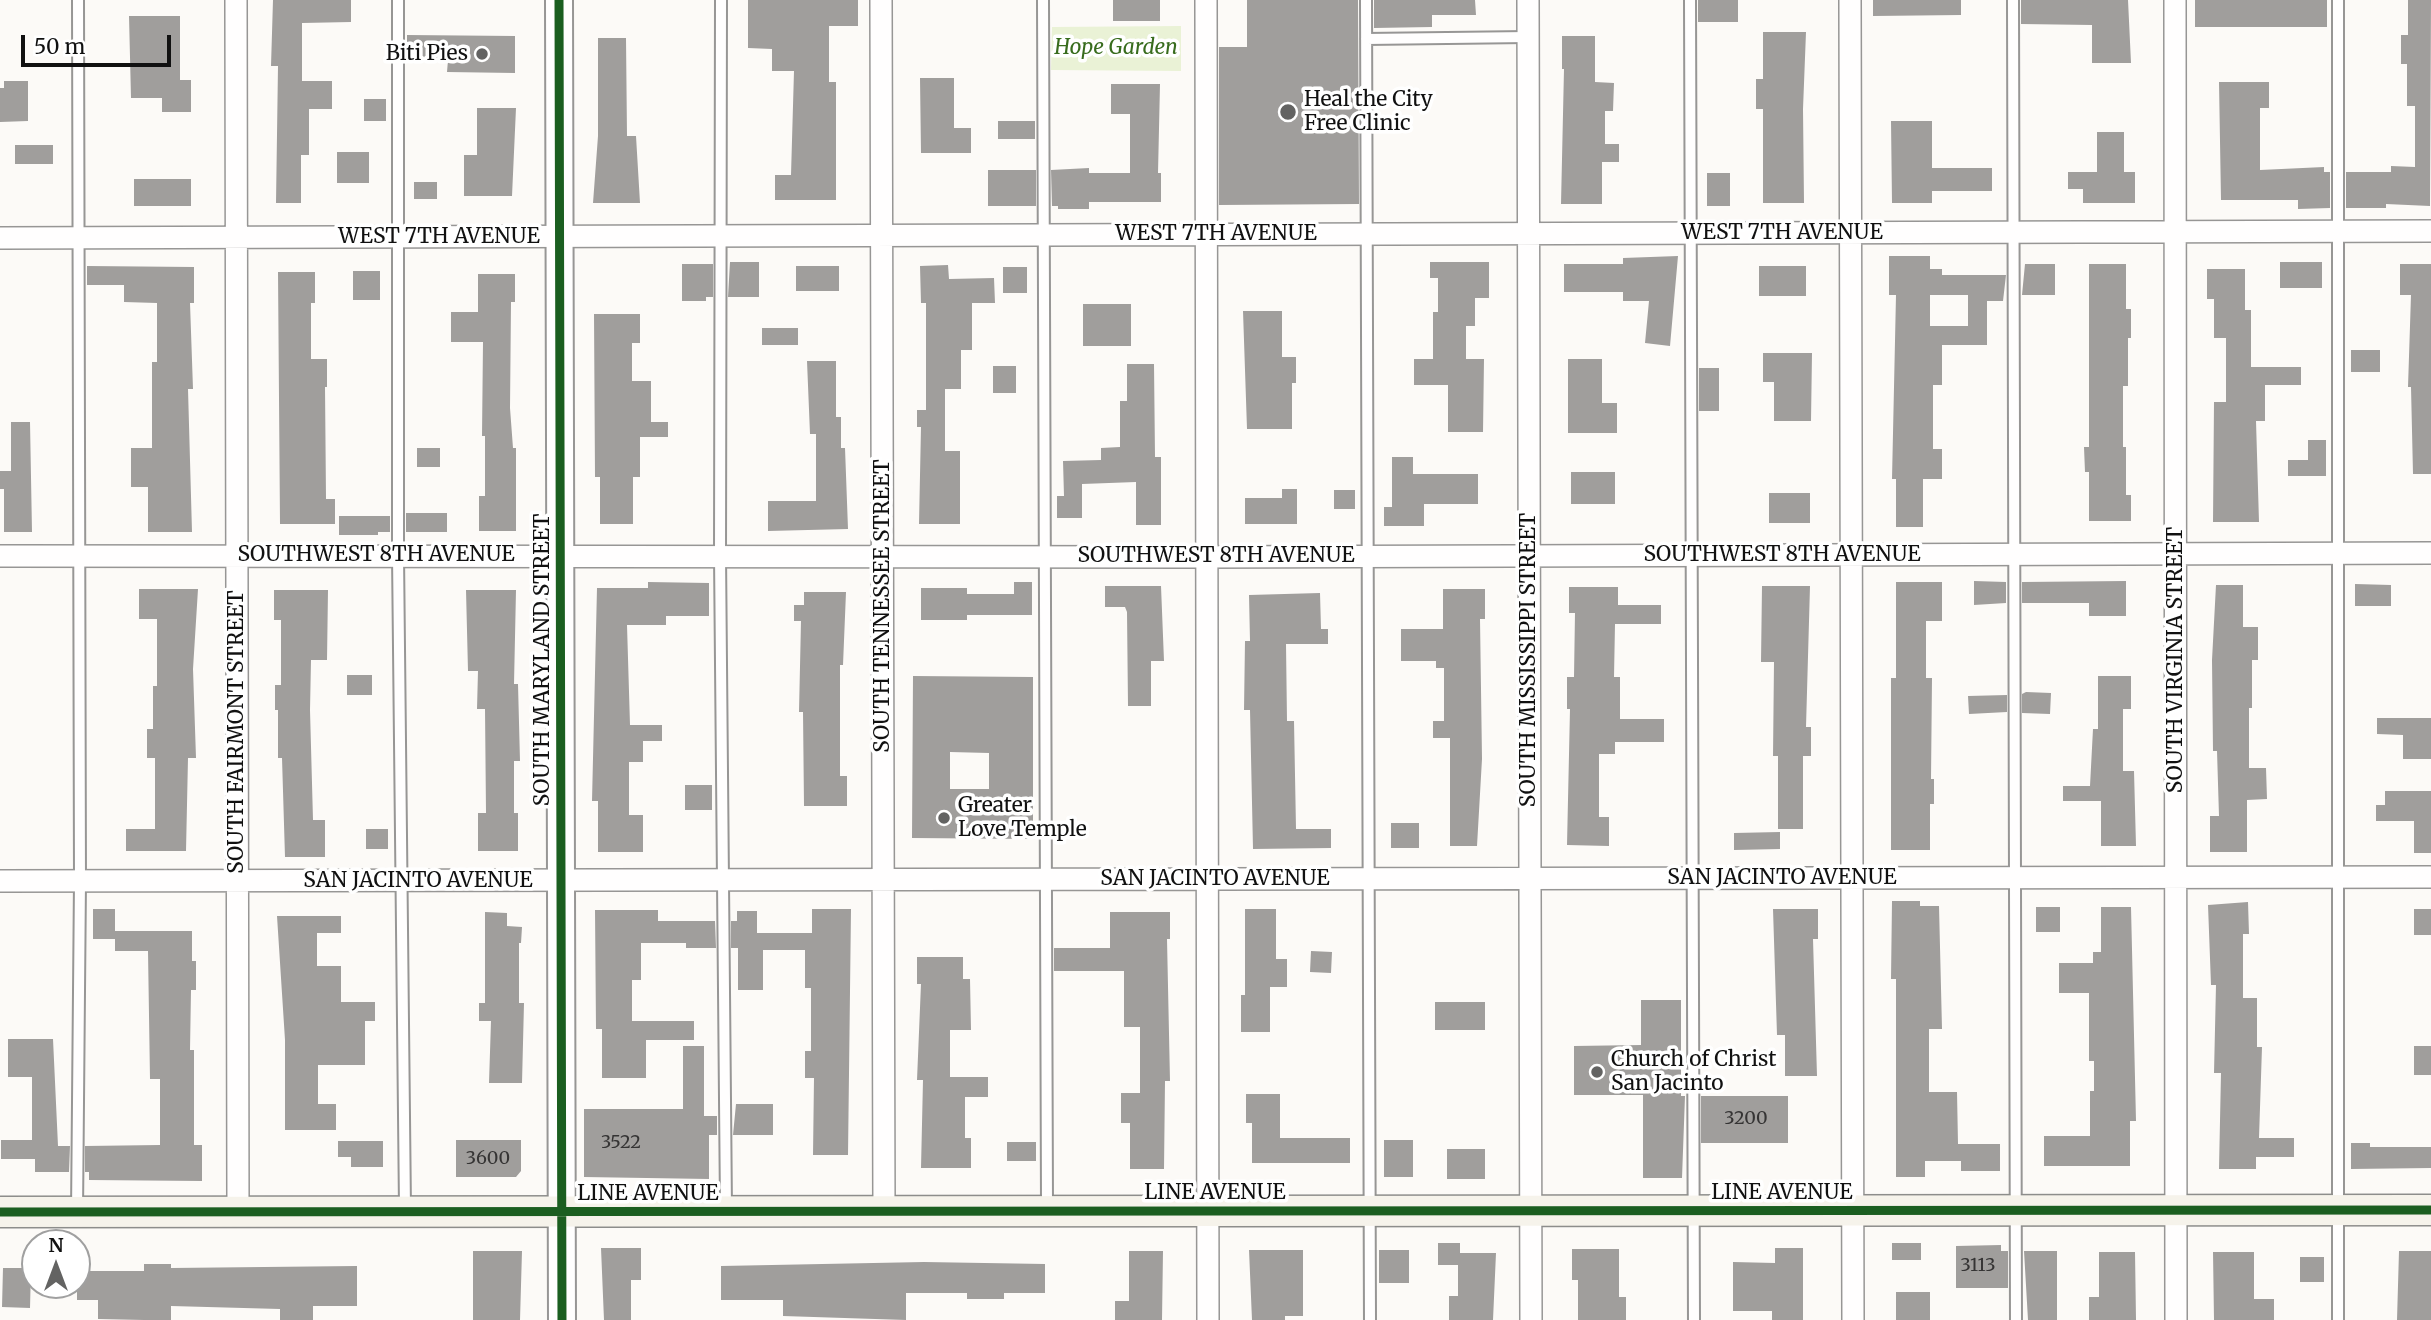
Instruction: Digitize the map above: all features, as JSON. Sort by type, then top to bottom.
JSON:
[{"type":"main road","name":"LINE AVENUE","points":[[0,1212],[2431,1210]]},
{"type":"street","name":"SOUTH FAIRMONT STREET","points":[[236,0],[238,1212]]},
{"type":"street","name":"SOUTH MARYLAND STREET","points":[[559,0],[562,1320]]},
{"type":"street","name":"SOUTH TENNESSEE STREET","points":[[881,0],[884,1211]]},
{"type":"street","points":[[1206,0],[1208,1320]]},
{"type":"street","name":"SOUTH MISSISSIPPI STREET","points":[[1528,0],[1531,1320]]},
{"type":"street","points":[[1850,0],[1853,1320]]},
{"type":"street","name":"SOUTH VIRGINIA STREET","points":[[2175,0],[2176,1320]]},
{"type":"street","name":"WEST 7TH AVENUE","points":[[0,238],[2431,231]]},
{"type":"street","name":"SOUTHWEST 8TH AVENUE","points":[[0,556],[1206,557],[2431,553]]},
{"type":"street","name":"SAN JACINTO AVENUE","points":[[0,881],[2431,877]]},
{"type":"lane","points":[[77,1212],[80,881],[77,556],[78,0]]},
{"type":"lane","points":[[398,0],[398,555],[404,881],[405,1212]]},
{"type":"lane","points":[[721,0],[720,555],[726,1211]]},
{"type":"lane","points":[[1042,0],[1048,880],[1047,1211]]},
{"type":"lane","points":[[1366,0],[1370,1320]]},
{"type":"lane","points":[[1690,0],[1694,1320]]},
{"type":"lane","points":[[2013,0],[2016,1320]]},
{"type":"lane","points":[[2338,0],[2338,1320]]},
{"type":"lane","points":[[1366,39],[1528,37]]},
{"type":"green space","name":"Hope Garden","points":[[1181,26],[1181,71],[1051,70],[1052,27]]},
{"type":"building","points":[[273,0],[351,0],[351,22],[302,23],[302,81],[332,81],[332,109],[309,109],[309,155],[301,155],[301,203],[276,203],[278,66],[271,66]]},
{"type":"building","points":[[748,0],[858,0],[858,26],[829,26],[829,82],[836,82],[836,200],[775,200],[775,175],[791,175],[794,71],[772,71],[772,49],[748,48]]},
{"type":"building","points":[[1113,0],[1160,0],[1160,21],[1113,21]]},
{"type":"building","name":"Heal the City Free Clinic","points":[[1247,0],[1358,0],[1359,204],[1219,205],[1219,47],[1247,47]]},
{"type":"building","points":[[1374,0],[1475,0],[1476,15],[1432,15],[1432,27],[1374,28]]},
{"type":"building","points":[[1698,0],[1738,0],[1738,22],[1698,22]]},
{"type":"building","points":[[1873,0],[1961,0],[1961,15],[1873,16]]},
{"type":"building","points":[[2021,0],[2128,0],[2131,63],[2092,63],[2092,25],[2021,24]]},
{"type":"building","points":[[2195,0],[2327,0],[2327,27],[2195,27]]},
{"type":"building","points":[[2408,0],[2431,0],[2430,206],[2386,204],[2386,208],[2346,208],[2346,172],[2391,172],[2391,166],[2415,167],[2415,106],[2407,106],[2407,64],[2401,64],[2401,35],[2408,35]]},
{"type":"building","points":[[129,16],[180,16],[180,80],[191,80],[191,112],[162,112],[162,98],[131,98]]},
{"type":"building","points":[[1763,32],[1806,32],[1804,203],[1763,203],[1763,109],[1756,109],[1756,79],[1763,79]]},
{"type":"building","points":[[407,35],[515,36],[515,73],[447,72],[448,60],[407,59]]},
{"type":"building","points":[[1562,36],[1595,36],[1595,82],[1614,83],[1613,111],[1605,111],[1605,144],[1619,144],[1619,162],[1602,162],[1602,204],[1561,204],[1564,69]]},
{"type":"building","points":[[598,38],[626,38],[627,136],[636,136],[640,203],[593,203],[598,136]]},
{"type":"building","points":[[920,78],[954,78],[954,128],[971,128],[971,153],[921,153]]},
{"type":"building","points":[[4,81],[28,81],[28,121],[0,122],[0,88],[4,88]]},
{"type":"building","points":[[2219,82],[2269,82],[2269,108],[2260,108],[2260,170],[2324,167],[2324,172],[2330,172],[2330,208],[2298,209],[2298,200],[2221,200]]},
{"type":"building","points":[[1111,84],[1160,84],[1158,173],[1161,173],[1161,202],[1089,202],[1089,209],[1058,209],[1058,206],[1052,206],[1051,170],[1089,168],[1089,173],[1130,173],[1130,114],[1111,114]]},
{"type":"building","points":[[364,99],[386,99],[386,121],[364,121]]},
{"type":"building","points":[[477,108],[516,108],[512,196],[464,196],[464,155],[477,155]]},
{"type":"building","points":[[998,121],[1035,121],[1035,139],[998,139]]},
{"type":"building","points":[[1891,121],[1932,121],[1932,168],[1992,168],[1992,191],[1932,191],[1932,203],[1892,203]]},
{"type":"building","points":[[2097,132],[2124,132],[2124,172],[2135,172],[2135,203],[2083,203],[2083,189],[2068,189],[2068,172],[2097,172]]},
{"type":"building","points":[[15,145],[53,145],[53,164],[15,164]]},
{"type":"building","points":[[337,152],[369,152],[369,183],[337,183]]},
{"type":"building","points":[[988,170],[1036,170],[1036,206],[988,206]]},
{"type":"building","points":[[1707,173],[1730,173],[1730,206],[1707,206]]},
{"type":"building","points":[[134,179],[191,179],[191,206],[134,206]]},
{"type":"building","points":[[414,182],[437,182],[437,199],[414,199]]},
{"type":"building","points":[[1678,256],[1670,346],[1645,343],[1649,301],[1623,301],[1623,292],[1564,292],[1564,264],[1623,264],[1623,258]]},
{"type":"building","points":[[1889,256],[1930,256],[1930,269],[1942,269],[1942,275],[2006,275],[2003,301],[1987,301],[1987,345],[1942,345],[1942,385],[1933,385],[1933,449],[1942,449],[1942,479],[1923,479],[1923,527],[1896,527],[1896,479],[1892,479],[1896,295],[1889,295]],"holes":[[[1930,295],[1968,295],[1968,326],[1930,326]]]},
{"type":"building","points":[[730,262],[759,262],[759,297],[728,297]]},
{"type":"building","points":[[1430,262],[1489,262],[1489,298],[1475,298],[1475,326],[1466,326],[1466,359],[1484,359],[1483,432],[1448,432],[1448,385],[1414,385],[1414,359],[1433,359],[1433,312],[1438,312],[1438,278],[1430,278]]},
{"type":"building","points":[[2280,262],[2322,262],[2322,288],[2280,288]]},
{"type":"building","points":[[682,264],[713,264],[713,297],[706,297],[706,301],[682,301]]},
{"type":"building","points":[[2025,264],[2055,264],[2055,295],[2022,295]]},
{"type":"building","points":[[2089,264],[2126,264],[2126,309],[2131,309],[2131,338],[2128,338],[2128,386],[2123,386],[2123,447],[2126,447],[2126,495],[2131,495],[2131,521],[2089,521],[2089,472],[2085,472],[2084,447],[2089,447]]},
{"type":"building","points":[[2400,264],[2431,264],[2431,474],[2413,474],[2411,387],[2408,387],[2411,295],[2400,295]]},
{"type":"building","points":[[948,265],[949,279],[994,278],[995,303],[972,303],[972,350],[961,350],[961,389],[945,389],[945,451],[960,451],[960,524],[919,524],[921,427],[917,427],[917,410],[926,410],[926,303],[921,303],[920,266]]},
{"type":"building","points":[[87,266],[194,267],[194,303],[190,303],[193,389],[188,389],[192,532],[148,532],[148,487],[131,487],[131,448],[152,448],[152,362],[157,362],[157,303],[124,302],[124,285],[87,285]]},
{"type":"building","points":[[796,266],[839,266],[839,291],[796,291]]},
{"type":"building","points":[[1759,266],[1806,266],[1806,296],[1759,296]]},
{"type":"building","points":[[1003,267],[1027,267],[1027,293],[1003,293]]},
{"type":"building","points":[[2207,269],[2245,269],[2245,310],[2251,310],[2251,367],[2301,367],[2301,385],[2265,385],[2265,421],[2256,421],[2259,522],[2213,522],[2214,402],[2226,402],[2226,338],[2214,338],[2214,299],[2207,299]]},
{"type":"building","points":[[353,271],[380,271],[380,300],[353,300]]},
{"type":"building","points":[[278,272],[315,272],[315,303],[311,303],[311,359],[327,359],[326,499],[335,499],[335,524],[280,524]]},
{"type":"building","points":[[478,274],[515,274],[515,302],[511,302],[510,408],[513,448],[516,448],[516,531],[479,531],[479,496],[485,496],[485,436],[482,436],[483,342],[451,342],[451,312],[478,312]]},
{"type":"building","points":[[1083,304],[1131,304],[1131,346],[1083,346]]},
{"type":"building","points":[[1243,311],[1282,311],[1282,357],[1296,357],[1296,383],[1292,383],[1292,429],[1247,429]]},
{"type":"building","points":[[594,314],[640,314],[640,343],[632,343],[632,381],[651,381],[651,422],[668,422],[668,437],[640,437],[640,477],[633,477],[633,524],[600,524],[600,477],[595,477]]},
{"type":"building","points":[[762,328],[798,328],[798,345],[762,345]]},
{"type":"building","points":[[2351,350],[2380,350],[2380,372],[2351,372]]},
{"type":"building","points":[[1763,353],[1812,353],[1811,421],[1774,421],[1774,382],[1763,382]]},
{"type":"building","points":[[1568,359],[1602,359],[1602,403],[1617,403],[1617,433],[1568,433]]},
{"type":"building","points":[[807,361],[836,361],[836,417],[841,417],[841,448],[845,448],[848,529],[768,531],[768,501],[816,501],[816,434],[810,434]]},
{"type":"building","points":[[1127,364],[1154,364],[1155,457],[1161,457],[1161,525],[1136,525],[1136,482],[1082,484],[1082,518],[1057,518],[1057,496],[1064,496],[1063,461],[1101,460],[1101,448],[1120,447],[1120,401],[1127,401]]},
{"type":"building","points":[[993,366],[1016,366],[1016,393],[993,393]]},
{"type":"building","points":[[1699,368],[1719,368],[1719,411],[1699,411]]},
{"type":"building","points":[[11,422],[30,422],[32,532],[4,532],[4,489],[0,489],[0,471],[11,471]]},
{"type":"building","points":[[2308,440],[2326,440],[2326,476],[2288,476],[2288,460],[2308,460]]},
{"type":"building","points":[[417,448],[440,448],[440,467],[417,467]]},
{"type":"building","points":[[1392,457],[1413,457],[1413,474],[1478,474],[1478,504],[1424,504],[1424,526],[1384,526],[1384,507],[1392,507]]},
{"type":"building","points":[[1571,472],[1615,472],[1615,504],[1571,504]]},
{"type":"building","points":[[1282,489],[1297,489],[1297,524],[1245,524],[1245,498],[1282,498]]},
{"type":"building","points":[[1334,490],[1355,490],[1355,509],[1334,509]]},
{"type":"building","points":[[1769,493],[1810,493],[1810,523],[1769,523]]},
{"type":"building","points":[[406,513],[447,513],[447,532],[406,532]]},
{"type":"building","points":[[339,516],[390,516],[390,532],[378,532],[378,535],[339,535]]},
{"type":"building","points":[[1974,581],[2006,582],[2006,603],[1974,605]]},
{"type":"building","points":[[2126,581],[2126,616],[2089,616],[2089,603],[2022,603],[2022,582]]},
{"type":"building","points":[[648,582],[709,583],[709,616],[666,616],[666,625],[627,625],[630,725],[662,725],[662,741],[643,741],[643,762],[629,762],[629,815],[643,815],[643,852],[598,852],[598,801],[592,801],[597,588],[648,588]]},
{"type":"building","points":[[1014,582],[1032,582],[1032,615],[967,615],[967,620],[921,620],[921,588],[967,588],[967,594],[1014,594]]},
{"type":"building","points":[[1896,582],[1942,582],[1942,621],[1926,621],[1926,678],[1932,678],[1931,779],[1934,779],[1934,804],[1930,804],[1930,850],[1891,850],[1891,678],[1896,678]]},
{"type":"building","points":[[2355,584],[2391,585],[2391,606],[2355,606]]},
{"type":"building","points":[[2216,585],[2243,585],[2243,627],[2258,627],[2258,660],[2252,660],[2249,768],[2266,768],[2267,799],[2247,800],[2247,852],[2210,852],[2210,816],[2219,816],[2217,751],[2213,751],[2212,660]]},
{"type":"building","points":[[1105,586],[1161,586],[1164,661],[1151,661],[1151,706],[1128,706],[1127,612],[1125,607],[1105,607]]},
{"type":"building","points":[[1762,586],[1810,586],[1806,727],[1811,727],[1811,756],[1803,756],[1803,829],[1778,829],[1778,756],[1773,756],[1774,662],[1761,662]]},
{"type":"building","points":[[1569,587],[1618,587],[1618,605],[1661,605],[1661,624],[1615,624],[1614,677],[1620,677],[1620,719],[1664,719],[1664,742],[1615,742],[1615,754],[1599,754],[1599,817],[1609,817],[1609,846],[1567,845],[1570,709],[1567,709],[1567,677],[1574,677],[1575,613],[1569,613]]},
{"type":"building","points":[[139,589],[198,589],[193,669],[196,758],[188,758],[186,851],[126,851],[126,829],[155,829],[155,758],[147,758],[147,729],[153,729],[153,686],[157,686],[157,619],[139,619]]},
{"type":"building","points":[[1443,589],[1485,589],[1485,619],[1480,619],[1482,759],[1477,846],[1450,846],[1450,738],[1433,738],[1433,721],[1444,721],[1444,668],[1436,668],[1436,661],[1401,661],[1401,629],[1443,629]]},
{"type":"building","points":[[274,590],[328,590],[327,660],[311,660],[310,710],[313,820],[325,820],[325,857],[285,857],[282,758],[278,758],[278,710],[275,710],[275,685],[281,685],[281,620],[274,620]]},
{"type":"building","points":[[466,590],[516,590],[514,684],[518,684],[520,761],[514,761],[514,813],[518,813],[518,851],[478,851],[478,813],[486,813],[485,709],[477,709],[478,671],[468,671]]},
{"type":"building","points":[[804,592],[846,592],[843,665],[840,665],[840,776],[847,776],[847,806],[804,806],[803,712],[799,712],[801,621],[794,621],[794,605],[804,605]]},
{"type":"building","points":[[1320,593],[1321,629],[1328,629],[1328,644],[1286,644],[1287,721],[1294,721],[1296,829],[1331,829],[1331,848],[1253,849],[1250,710],[1244,710],[1245,641],[1250,641],[1249,595]]},
{"type":"building","points":[[347,675],[372,675],[372,695],[347,695]]},
{"type":"building","points":[[913,676],[1033,677],[1033,839],[912,838]],"holes":[[[950,752],[989,753],[989,789],[950,789]]]},
{"type":"building","points":[[2098,676],[2131,676],[2131,709],[2123,709],[2123,771],[2134,771],[2136,846],[2101,846],[2101,801],[2063,801],[2063,786],[2090,786],[2093,729],[2098,729]]},
{"type":"building","points":[[2051,693],[2050,714],[2022,713],[2022,694]]},
{"type":"building","points":[[2007,695],[2007,712],[1969,714],[1968,696]]},
{"type":"building","points":[[2377,718],[2431,718],[2431,759],[2403,759],[2403,735],[2377,734]]},
{"type":"building","points":[[685,785],[712,785],[712,810],[685,810]]},
{"type":"building","points":[[2385,791],[2431,791],[2431,853],[2414,853],[2414,821],[2376,821],[2376,805],[2385,805]]},
{"type":"building","points":[[1391,823],[1419,823],[1419,848],[1391,848]]},
{"type":"building","points":[[366,829],[388,829],[388,849],[366,849]]},
{"type":"building","points":[[1780,832],[1780,849],[1734,850],[1734,833]]},
{"type":"building","points":[[1892,901],[1920,901],[1920,906],[1939,906],[1942,1029],[1929,1029],[1929,1092],[1957,1092],[1958,1144],[2000,1144],[2000,1171],[1961,1171],[1961,1161],[1925,1161],[1925,1177],[1896,1177],[1896,979],[1891,979]]},
{"type":"building","points":[[2248,902],[2249,934],[2243,934],[2243,998],[2257,998],[2257,1047],[2262,1047],[2259,1138],[2294,1138],[2294,1157],[2256,1157],[2256,1169],[2219,1169],[2221,1073],[2214,1073],[2216,985],[2211,985],[2208,905]]},
{"type":"building","points":[[2036,907],[2060,907],[2060,932],[2036,932]]},
{"type":"building","points":[[2101,907],[2131,907],[2136,1121],[2130,1121],[2130,1166],[2044,1166],[2044,1136],[2090,1136],[2090,1091],[2094,1091],[2094,1061],[2089,1061],[2089,993],[2059,993],[2059,963],[2093,963],[2093,952],[2101,952]]},
{"type":"building","points":[[93,909],[115,909],[115,931],[192,931],[196,990],[191,990],[190,1050],[194,1050],[194,1145],[202,1145],[202,1181],[89,1180],[89,1172],[85,1172],[85,1146],[160,1145],[160,1079],[150,1079],[148,951],[115,951],[115,939],[93,939]]},
{"type":"building","points":[[812,909],[851,909],[848,1155],[813,1155],[814,1078],[805,1078],[805,1051],[811,1051],[811,988],[805,988],[805,950],[763,950],[763,990],[738,990],[738,948],[731,948],[731,921],[737,921],[737,911],[757,911],[757,933],[812,933]]},
{"type":"building","points":[[1245,909],[1276,909],[1276,959],[1287,959],[1287,987],[1270,987],[1270,1032],[1241,1032],[1241,995],[1245,995]]},
{"type":"building","points":[[1773,909],[1818,909],[1818,939],[1813,939],[1817,1076],[1785,1076],[1785,1035],[1777,1035]]},
{"type":"building","points":[[2414,909],[2431,909],[2431,935],[2414,935]]},
{"type":"building","points":[[595,910],[658,910],[658,921],[715,921],[716,948],[686,948],[686,943],[641,943],[641,980],[632,980],[632,1021],[694,1021],[694,1040],[646,1040],[646,1078],[602,1078],[602,1029],[596,1029]]},
{"type":"building","points":[[485,912],[507,913],[507,926],[522,927],[519,943],[519,1003],[524,1003],[522,1083],[489,1083],[491,1021],[479,1021],[479,1003],[485,1003]]},
{"type":"building","points":[[1110,912],[1170,912],[1170,939],[1167,939],[1170,1081],[1165,1081],[1164,1169],[1130,1169],[1130,1123],[1121,1123],[1121,1093],[1140,1093],[1140,1027],[1124,1027],[1124,971],[1054,971],[1054,948],[1110,948]]},
{"type":"building","points":[[277,916],[341,916],[341,933],[317,933],[317,966],[341,966],[341,1002],[375,1002],[375,1021],[365,1021],[365,1065],[318,1065],[318,1104],[336,1104],[336,1130],[285,1130],[285,1040]]},
{"type":"building","points":[[1311,951],[1332,952],[1331,973],[1310,972]]},
{"type":"building","points":[[917,957],[963,957],[963,979],[970,979],[971,1030],[950,1030],[950,1077],[988,1077],[988,1097],[965,1097],[965,1138],[971,1138],[971,1168],[921,1168],[923,1080],[917,1080],[921,984],[917,984]]},
{"type":"building","points":[[1641,1000],[1681,1000],[1681,1096],[1685,1096],[1682,1178],[1643,1178],[1643,1095],[1574,1095],[1574,1046],[1641,1045]]},
{"type":"building","points":[[1435,1002],[1485,1002],[1485,1030],[1435,1030]]},
{"type":"building","points":[[8,1039],[53,1039],[58,1146],[70,1146],[69,1172],[35,1172],[35,1159],[1,1159],[1,1140],[32,1140],[32,1077],[8,1077]]},
{"type":"building","points":[[683,1046],[704,1046],[704,1116],[717,1116],[717,1135],[709,1135],[709,1179],[584,1177],[584,1109],[683,1109]]},
{"type":"building","points":[[2414,1046],[2431,1046],[2431,1075],[2414,1075]]},
{"type":"building","points":[[1246,1094],[1280,1094],[1280,1138],[1350,1138],[1350,1163],[1252,1163],[1252,1123],[1246,1123]]},
{"type":"building","points":[[1701,1096],[1788,1096],[1788,1143],[1701,1143]]},
{"type":"building","points":[[736,1104],[773,1104],[773,1135],[733,1135]]},
{"type":"building","points":[[456,1140],[521,1140],[521,1171],[516,1177],[456,1177]]},
{"type":"building","points":[[1384,1140],[1413,1140],[1413,1177],[1384,1177]]},
{"type":"building","points":[[338,1141],[383,1141],[383,1167],[351,1167],[351,1157],[338,1157]]},
{"type":"building","points":[[1007,1142],[1036,1142],[1036,1161],[1007,1161]]},
{"type":"building","points":[[2351,1143],[2370,1143],[2370,1147],[2431,1147],[2431,1168],[2351,1169]]},
{"type":"building","points":[[1447,1149],[1485,1149],[1485,1179],[1447,1179]]},
{"type":"building","points":[[1438,1243],[1460,1243],[1460,1253],[1496,1253],[1493,1320],[1449,1320],[1449,1296],[1458,1296],[1458,1265],[1438,1265]]},
{"type":"building","points":[[1892,1243],[1921,1243],[1921,1260],[1892,1260]]},
{"type":"building","points":[[2001,1245],[2001,1251],[2008,1251],[2008,1288],[1956,1288],[1956,1246]]},
{"type":"building","points":[[601,1248],[641,1248],[641,1280],[631,1280],[631,1320],[604,1320]]},
{"type":"building","points":[[1775,1248],[1803,1248],[1803,1320],[1772,1320],[1772,1311],[1733,1311],[1733,1262],[1775,1263]]},
{"type":"building","points":[[1572,1249],[1619,1249],[1619,1297],[1626,1297],[1626,1320],[1578,1320],[1578,1280],[1572,1280]]},
{"type":"building","points":[[1249,1250],[1303,1250],[1303,1316],[1285,1316],[1285,1320],[1252,1320]]},
{"type":"building","points":[[1379,1250],[1409,1250],[1409,1283],[1379,1283]]},
{"type":"building","points":[[473,1251],[522,1251],[520,1320],[473,1320]]},
{"type":"building","points":[[1129,1251],[1163,1251],[1162,1320],[1115,1320],[1115,1301],[1129,1301]]},
{"type":"building","points":[[2024,1251],[2057,1251],[2057,1320],[2028,1320]]},
{"type":"building","points":[[2399,1251],[2431,1251],[2431,1320],[2397,1320]]},
{"type":"building","points":[[2099,1252],[2135,1252],[2136,1320],[2089,1320],[2089,1297],[2099,1297]]},
{"type":"building","points":[[2213,1252],[2254,1252],[2254,1299],[2274,1299],[2274,1320],[2214,1320]]},
{"type":"building","points":[[2300,1257],[2324,1257],[2324,1282],[2300,1282]]},
{"type":"building","points":[[924,1262],[1045,1264],[1045,1293],[1004,1293],[1004,1299],[967,1299],[967,1293],[906,1293],[906,1320],[783,1316],[783,1300],[721,1300],[721,1266]]},
{"type":"building","points":[[144,1264],[171,1264],[171,1268],[357,1266],[357,1306],[313,1306],[313,1320],[280,1320],[280,1309],[171,1306],[171,1320],[144,1320],[98,1319],[98,1300],[77,1300],[91,1299],[91,1271],[144,1271]]},
{"type":"building","points":[[3,1268],[21,1268],[21,1299],[30,1299],[30,1308],[2,1307]]},
{"type":"building","points":[[1896,1292],[1930,1292],[1930,1320],[1896,1320]]},
{"type":"cycle path","points":[[559,0],[562,1320]]},
{"type":"cycle path","points":[[0,1212],[2431,1210]]},
{"type":"place","name":"Biti Pies","points":[[482,54]]},
{"type":"place","name":"Heal the City Free Clinic","points":[[1288,112]]},
{"type":"place","name":"Greater Love Temple","points":[[944,818]]},
{"type":"place","name":"Church of Christ San Jacinto","points":[[1597,1072]]}]
